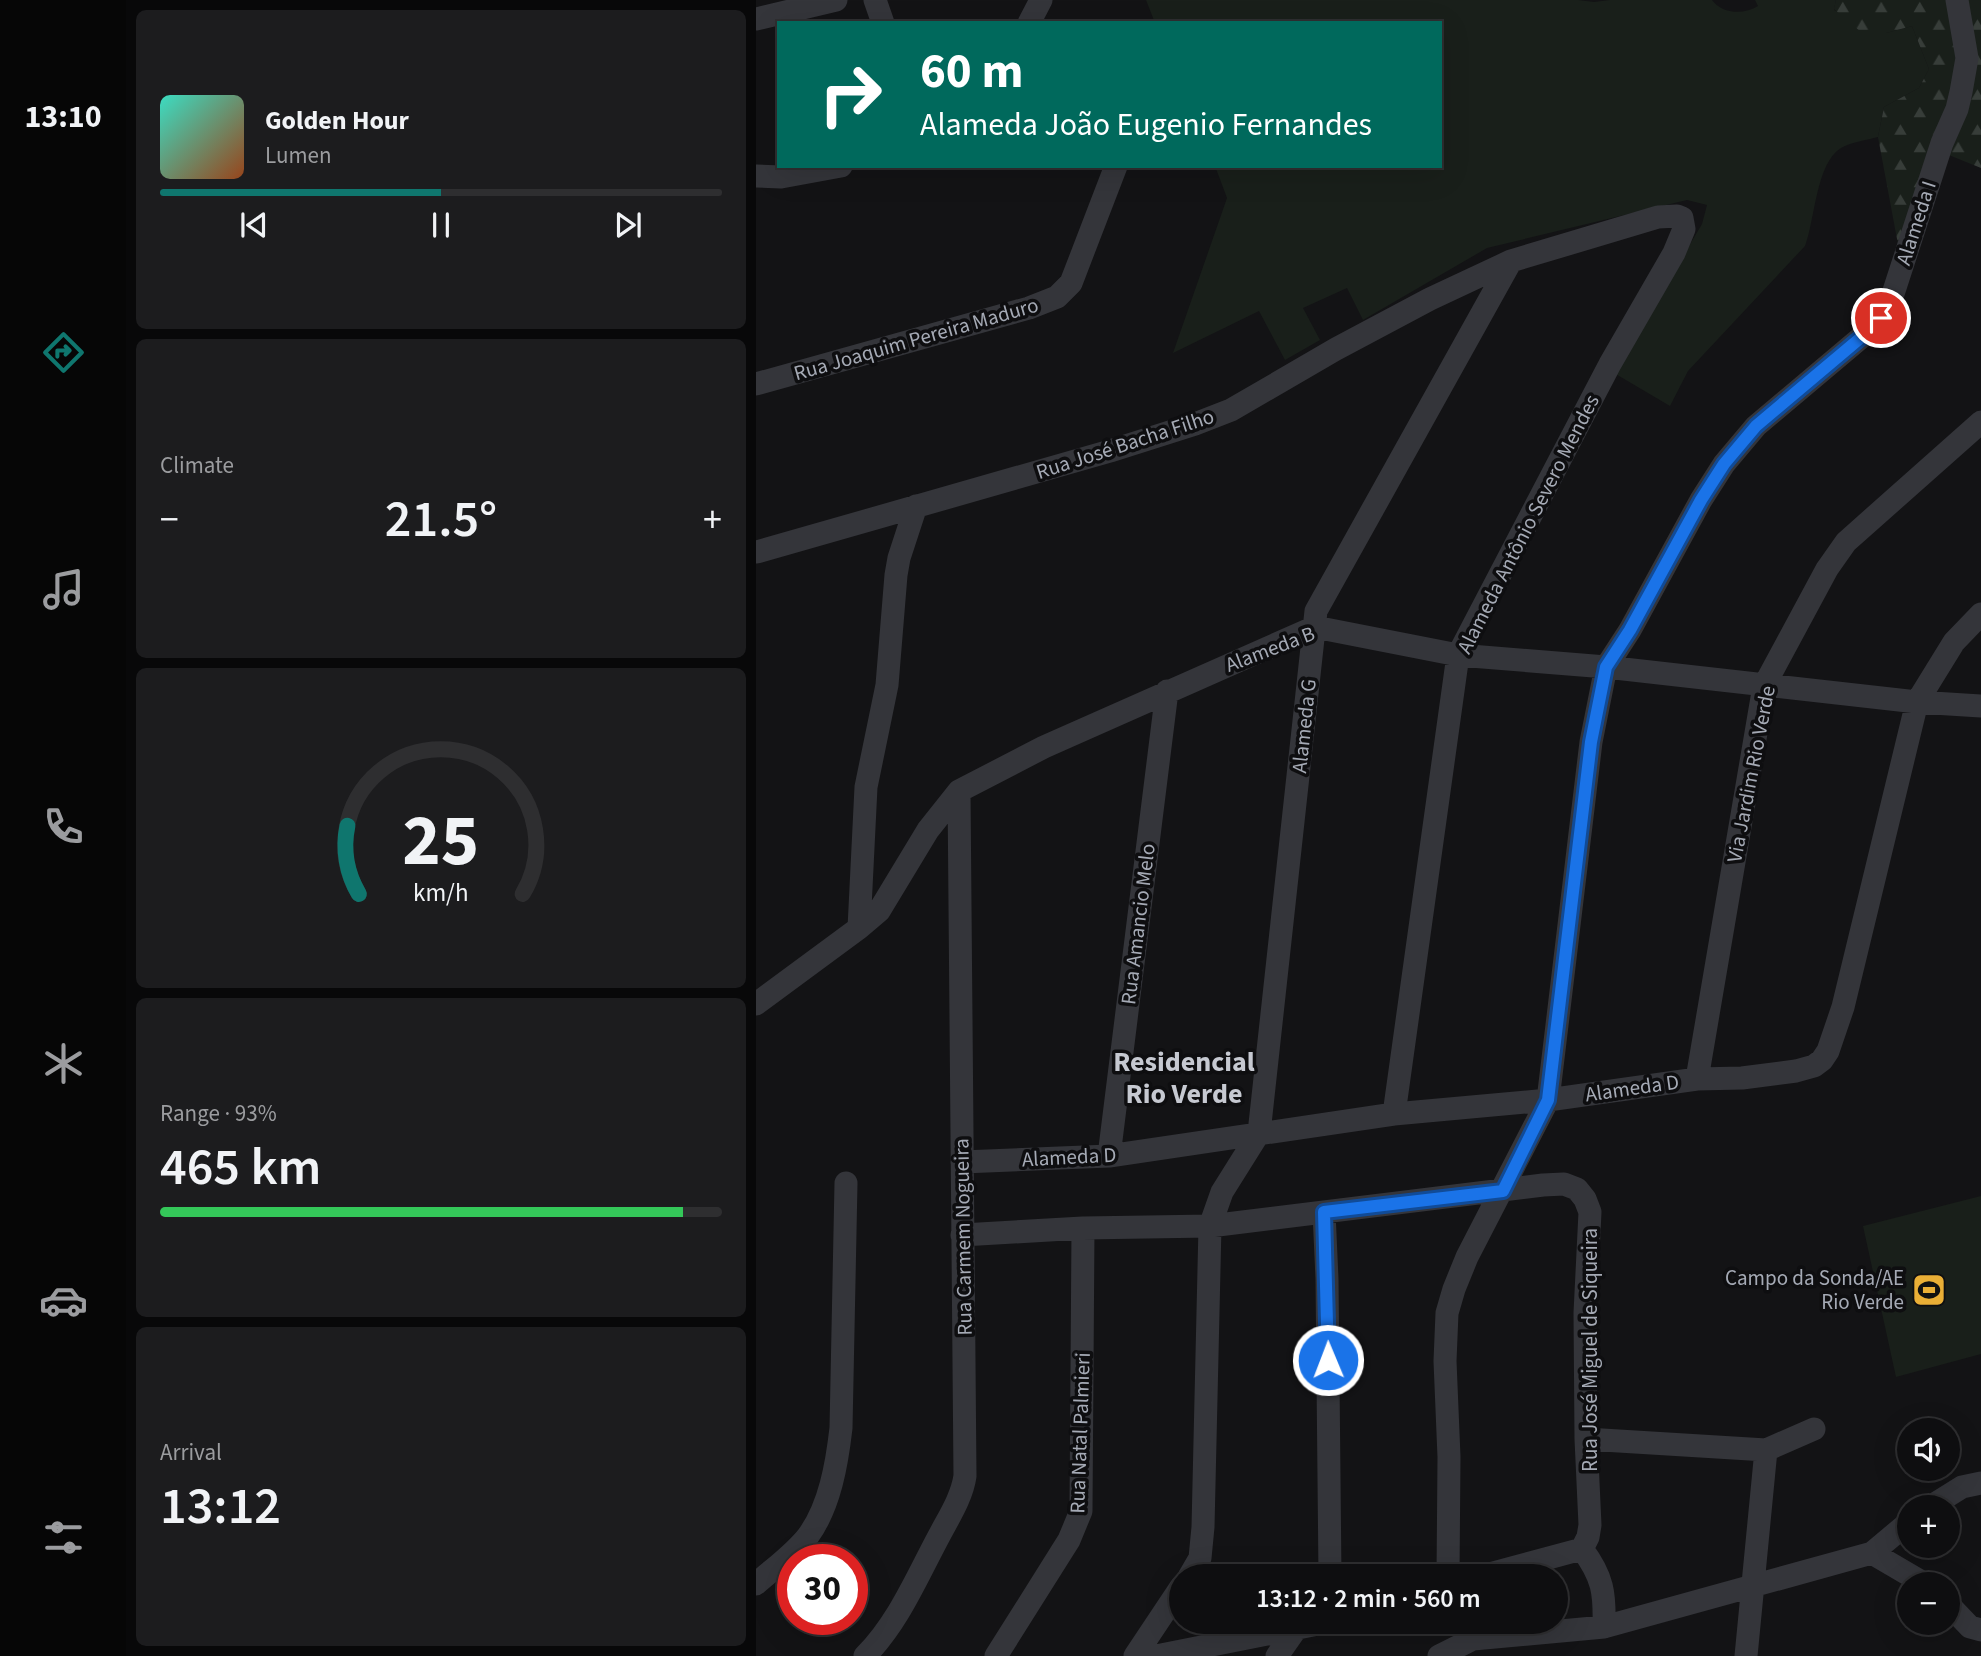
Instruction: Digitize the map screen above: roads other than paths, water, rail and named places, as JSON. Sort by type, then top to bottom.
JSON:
[{"type":"street","points":[[756,19],[836,0]]},
{"type":"street","points":[[875,0],[882,21]]},
{"type":"street","points":[[1030,21],[1041,0]]},
{"type":"street","name":"Alameda I","points":[[1448,1564],[1447,1313],[1467,1257],[1548,1100],[1591,742],[1606,667],[1630,630],[1701,500],[1724,464],[1756,426],[1864,335],[1886,309],[1961,92],[1967,58],[1957,0]]},
{"type":"street","points":[[756,176],[781,177],[830,168]]},
{"type":"street","name":"Rua Joaquim Pereira Maduro","points":[[756,384],[1029,308],[1057,297],[1071,284],[1115,168]]},
{"type":"street","name":"Alameda Antônio Severo Mendes","points":[[1394,1114],[1458,655],[1610,364],[1675,253],[1684,224],[1679,217],[1668,216],[1629,225]]},
{"type":"street","name":"Rua José Bacha Filho","points":[[756,552],[1110,452],[1218,416],[1430,299],[1511,261],[1629,225]]},
{"type":"street","name":"Alameda G","points":[[1197,1564],[1200,1558],[1203,1527],[1210,1226],[1222,1192],[1259,1133],[1315,615],[1321,598],[1511,261]]},
{"type":"street","name":"Via Jardim Rio Verde","points":[[1697,1079],[1764,686],[1827,569],[1846,542],[1981,422]]},
{"type":"street","points":[[859,929],[866,787],[887,685],[899,558],[916,506]]},
{"type":"street","points":[[756,552],[756,558]]},
{"type":"street","name":"Alameda D","points":[[962,1162],[1109,1156],[1394,1114],[1548,1100],[1697,1079],[1742,1078],[1810,1068],[1818,1064],[1828,1051],[1843,1007],[1917,702],[1954,642],[1981,614]]},
{"type":"street","name":"Alameda B","points":[[959,791],[1044,747],[1315,627],[1458,655],[1606,667],[1917,702],[1981,706]]},
{"type":"street","name":"Rua Amancio Melo","points":[[1109,1156],[1167,691]]},
{"type":"street","points":[[756,1004],[859,929],[879,911],[929,830],[959,791]]},
{"type":"street","name":"Rua Carmem Nogueira","points":[[865,1656],[893,1621],[964,1484],[959,791]]},
{"type":"street","points":[[756,1584],[809,1535],[820,1517],[836,1465],[841,1428],[846,1183]]},
{"type":"street","name":"Rua José Miguel de Siqueira","points":[[1503,1191],[1559,1184],[1577,1189],[1586,1199],[1590,1213],[1586,1313],[1586,1438],[1590,1525],[1582,1549]]},
{"type":"street","points":[[962,1235],[1083,1228],[1210,1226],[1503,1191]]},
{"type":"street","points":[[1324,1212],[1330,1564]]},
{"type":"street","name":"Rua Natal Palmieri","points":[[996,1656],[1069,1540],[1081,1511],[1083,1228]]},
{"type":"street","points":[[1586,1438],[1766,1450],[1814,1429]]},
{"type":"street","points":[[1746,1656],[1766,1450]]},
{"type":"street","points":[[1949,1495],[1962,1487],[1981,1483]]},
{"type":"street","points":[[1439,1656],[1473,1639],[1604,1627],[1872,1553],[1897,1532]]},
{"type":"street","points":[[1526,1564],[1582,1549],[1596,1569],[1603,1586],[1604,1627]]},
{"type":"street","points":[[1872,1553],[1904,1572]]},
{"type":"street","points":[[1135,1656],[1169,1605]]},
{"type":"street","points":[[1960,1617],[1970,1627],[1981,1630]]},
{"type":"street","points":[[1156,1656],[1270,1634]]},
{"type":"street","points":[[1278,1656],[1293,1634]]},
{"type":"place","name":"Campo da Sonda/AE Rio Verde","points":[[1929,1290]]},
{"type":"district","name":"Residencial Rio Verde","points":[[1184,1078]]}]
